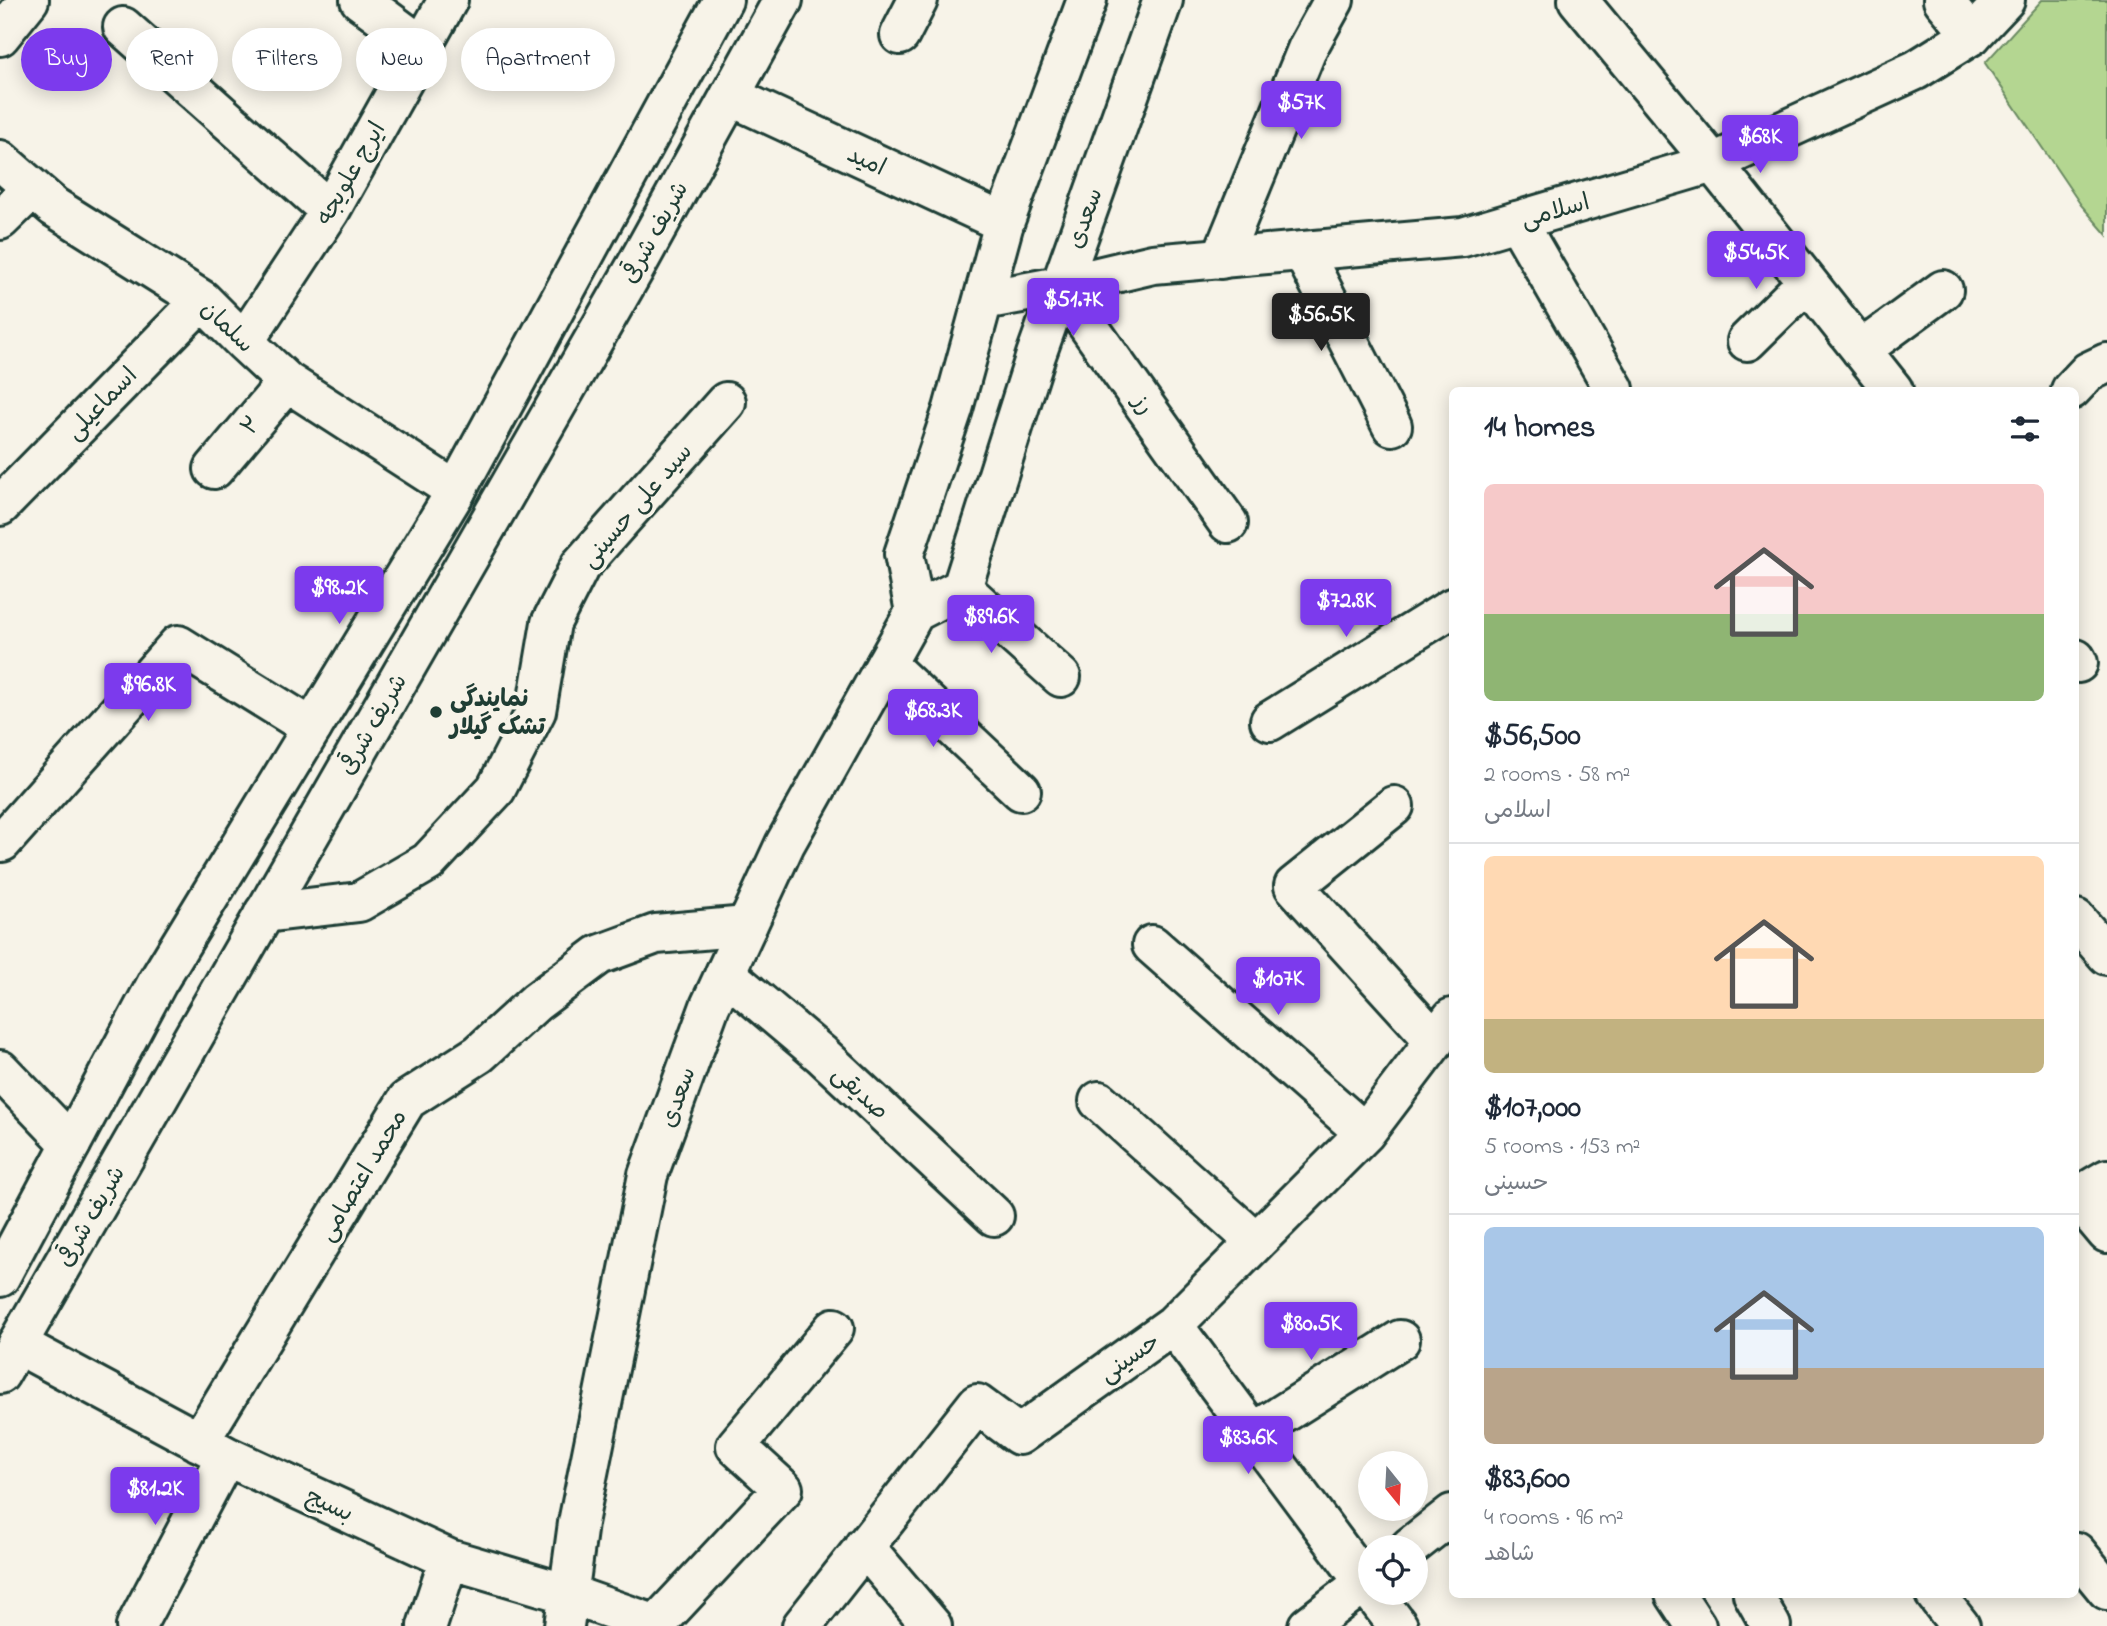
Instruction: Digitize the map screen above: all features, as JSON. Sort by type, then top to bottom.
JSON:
[{"type":"street","points":[[0,36],[29,0]]},
{"type":"street","points":[[360,0],[398,28]]},
{"type":"street","name":"ایرج علویجه","points":[[432,28],[448,0]]},
{"type":"street","name":"شریف شرقی","points":[[0,1277],[157,984],[456,491],[723,0]]},
{"type":"street","name":"شریف شرقی","points":[[8,1359],[628,280],[783,0]]},
{"type":"street","points":[[900,35],[918,0]]},
{"type":"street","points":[[1061,677],[962,589],[915,612],[904,554],[953,409],[1004,223],[1087,0]]},
{"type":"street","name":"سعدی","points":[[962,589],[1060,286],[1163,0]]},
{"type":"street","points":[[1221,259],[1308,47],[1334,0]]},
{"type":"street","points":[[1943,0],[1972,34]]},
{"type":"street","name":"اسلامی","points":[[983,300],[1060,286],[1153,264],[1463,237],[1713,163],[1916,70],[1972,34],[2005,0]]},
{"type":"street","points":[[1593,5],[1713,163],[1891,387]]},
{"type":"street","points":[[123,27],[330,211]]},
{"type":"street","name":"ایرج علویجه","points":[[244,342],[330,211],[397,91]]},
{"type":"street","name":"امید","points":[[730,96],[1004,223]]},
{"type":"street","name":"سلمان","points":[[0,160],[54,207],[202,300],[287,382],[456,491]]},
{"type":"street","points":[[0,220],[32,189]]},
{"type":"street","points":[[1517,221],[1613,387]]},
{"type":"street","points":[[1303,252],[1392,426]]},
{"type":"street","points":[[1747,341],[1807,282]]},
{"type":"street","name":"رز","points":[[1060,286],[1227,523]]},
{"type":"street","points":[[1861,350],[1943,290]]},
{"type":"street","name":"اسماعیلی","points":[[0,506],[202,300]]},
{"type":"street","points":[[2074,387],[2088,372],[2107,363]]},
{"type":"street","name":"۲","points":[[214,469],[287,382]]},
{"type":"street","name":"سید علی حسینی","points":[[264,913],[359,902],[428,862],[496,789],[536,711],[551,623],[580,566],[726,402]]},
{"type":"street","points":[[1270,721],[1449,610]]},
{"type":"street","name":"سعدی","points":[[566,1610],[578,1523],[648,1175],[710,1006],[785,844],[915,612]]},
{"type":"street","points":[[2,842],[178,645],[312,728]]},
{"type":"street","points":[[886,664],[1021,791]]},
{"type":"street","points":[[1394,806],[1294,886],[1444,1030]]},
{"type":"street","points":[[2079,922],[2107,955]]},
{"type":"street","name":"محمد اعتصامی","points":[[136,1626],[213,1449],[407,1100],[479,1054],[536,1002],[599,955],[656,934],[747,926]]},
{"type":"street","points":[[1152,945],[1365,1133]]},
{"type":"street","name":"صدیقی","points":[[725,972],[821,1054],[994,1216]]},
{"type":"street","name":"حسینی","points":[[802,1626],[977,1404],[1019,1435],[1173,1325],[1365,1133],[1444,1030]]},
{"type":"street","points":[[0,1070],[71,1144]]},
{"type":"street","points":[[1098,1101],[1256,1242]]},
{"type":"street","points":[[2086,1191],[2107,1233]]},
{"type":"street","points":[[1173,1325],[1358,1571]]},
{"type":"street","points":[[656,1625],[783,1489],[736,1446],[834,1328]]},
{"type":"street","points":[[1253,1433],[1400,1340]]},
{"type":"street","name":"بسیج","points":[[8,1359],[566,1610],[656,1625]]},
{"type":"street","points":[[1425,1535],[1449,1516]]},
{"type":"street","points":[[864,1546],[932,1626]]},
{"type":"street","points":[[2079,1556],[2107,1590]]},
{"type":"street","points":[[427,1626],[449,1559]]},
{"type":"street","points":[[1308,1626],[1358,1593]]},
{"type":"street","points":[[1678,1598],[1696,1626]]},
{"type":"street","points":[[1756,1598],[1771,1626]]},
{"type":"street","points":[[1938,1598],[1960,1626]]},
{"type":"street","points":[[1383,1605],[1398,1626]]},
{"type":"green space","points":[[2042,0],[2107,0],[2107,235],[2081,205],[1985,63]]},
{"type":"place","name":"نمایندگی تشک گیلار","points":[[436,712]]}]
